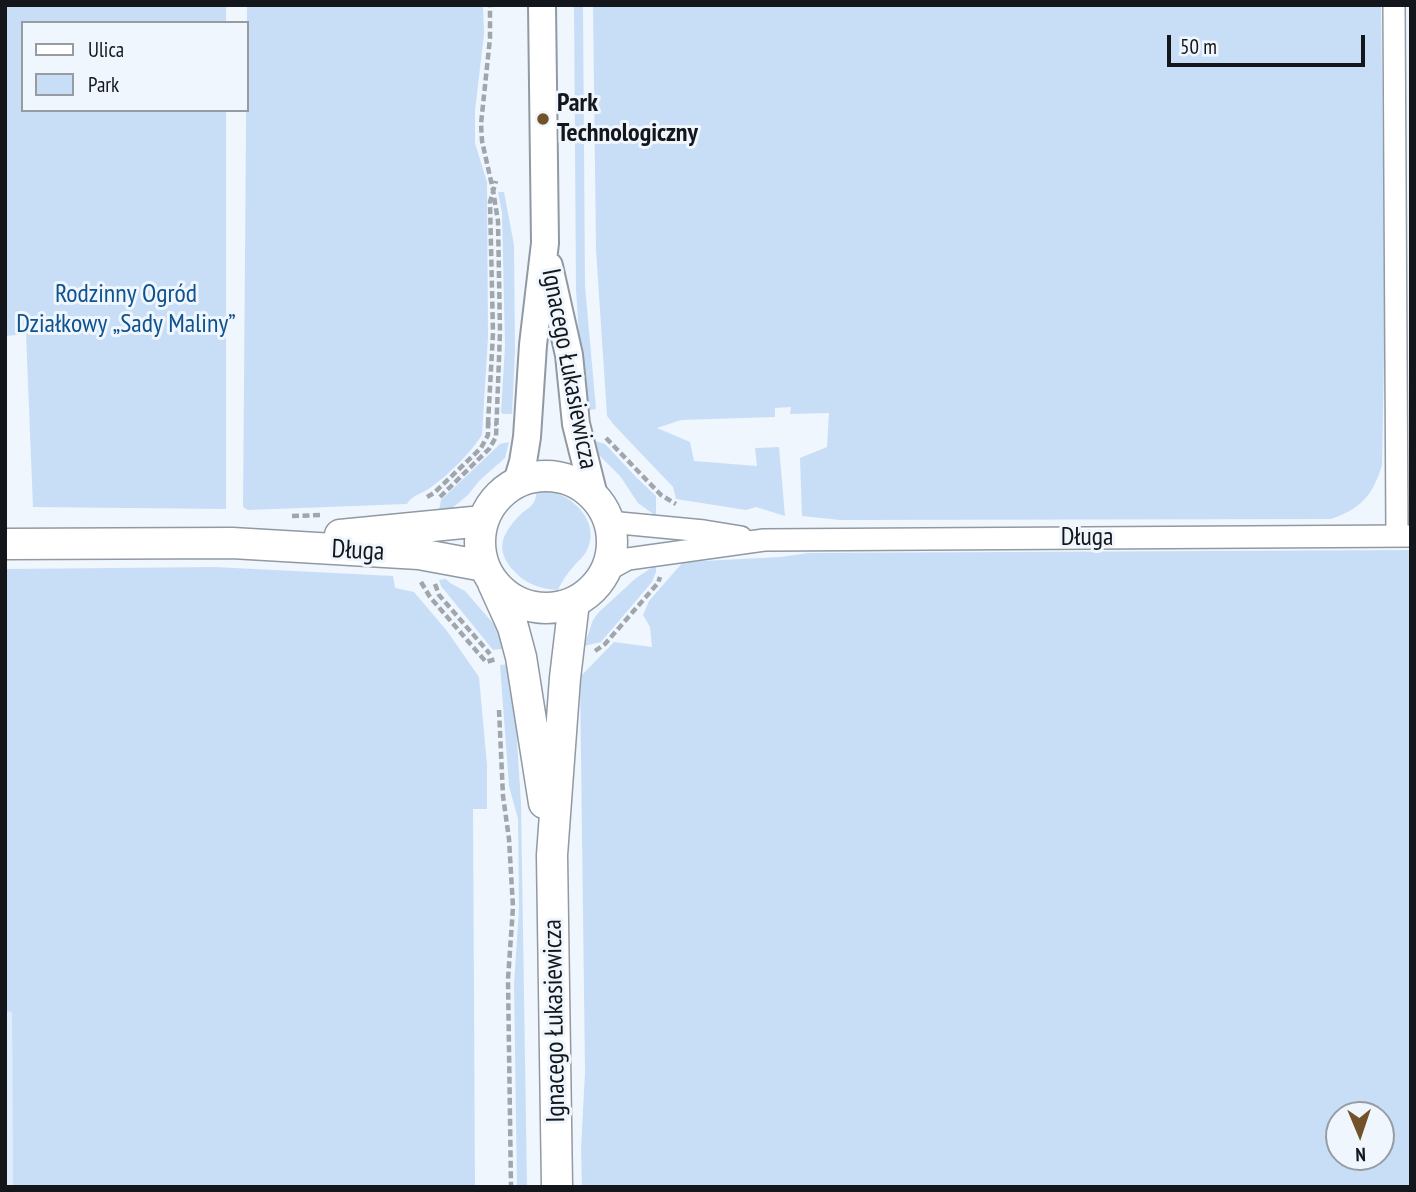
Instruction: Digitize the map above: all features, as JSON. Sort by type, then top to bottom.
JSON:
[{"type":"main road","points":[[552,475],[575,482],[594,496],[609,522],[612,538],[606,571],[597,583],[575,602],[552,608],[529,606],[508,596],[488,573],[481,557],[479,539],[482,521],[490,505],[502,492],[517,482],[552,475]]},
{"type":"main road","name":"Długa","points":[[232,543],[482,521]]},
{"type":"main road","name":"Długa","points":[[5,544],[232,543],[419,554],[488,573]]},
{"type":"main road","name":"Ignacego Łukasiewicza","points":[[488,573],[513,627],[521,657],[552,855]]},
{"type":"main road","name":"Ignacego Łukasiewicza","points":[[557,1187],[552,855],[565,678],[575,602]]},
{"type":"street","name":"Ignacego Łukasiewicza","points":[[517,482],[527,437],[533,345],[545,243],[542,5]]},
{"type":"street","points":[[1394,5],[1404,536]]},
{"type":"street","name":"Ignacego Łukasiewicza","points":[[545,243],[569,355],[576,424],[594,496]]},
{"type":"street","points":[[609,522],[764,540]]},
{"type":"street","name":"Długa","points":[[764,540],[1404,536]]},
{"type":"street","points":[[606,571],[628,559],[764,540]]},
{"type":"path","points":[[432,527],[436,500],[489,449],[496,437],[500,332],[498,221],[481,124],[490,38],[490,5]]},
{"type":"path","points":[[488,424],[492,332],[490,202],[496,181]]},
{"type":"path","points":[[496,437],[527,437]]},
{"type":"path","points":[[579,437],[604,437],[610,441],[661,495],[679,505]]},
{"type":"path","points":[[434,557],[435,582],[439,594],[486,648],[494,659],[496,670]]},
{"type":"path","points":[[498,698],[513,906],[508,979],[511,1187]]},
{"type":"shaded area","points":[[5,1011],[12,1011],[13,1187],[5,1187]]},
{"type":"green space","name":"Rodzinny Ogród Działkowy „Sady Maliny”","points":[[5,5],[226,5],[226,21],[21,21],[21,112],[226,112],[226,509],[33,507],[26,334],[5,336]]},
{"type":"green space","points":[[247,5],[483,5],[484,34],[475,111],[475,143],[487,182],[488,337],[482,435],[451,470],[407,504],[248,510],[243,507]]},
{"type":"green space","points":[[574,5],[583,5],[585,286],[596,409],[584,411],[576,290]]},
{"type":"green space","points":[[593,5],[1381,5],[1385,308],[1382,465],[1370,493],[1350,511],[1331,519],[840,520],[802,516],[800,458],[827,447],[829,413],[790,414],[791,407],[775,408],[775,417],[681,420],[657,428],[690,442],[694,461],[757,466],[755,448],[779,447],[785,516],[756,507],[746,510],[676,499],[673,487],[607,416],[596,250]]},
{"type":"green space","points":[[498,192],[504,192],[514,245],[515,351],[512,414],[501,412],[505,346],[502,213]]},
{"type":"green space","points":[[589,439],[605,444],[656,496],[656,516],[638,503],[620,476],[593,449]]},
{"type":"green space","points":[[509,442],[505,458],[479,481],[468,495],[445,514],[438,516],[441,500],[500,444]]},
{"type":"green space","points":[[537,491],[557,494],[570,500],[582,512],[590,526],[587,550],[558,590],[539,587],[523,579],[513,570],[503,554],[506,533],[533,503]]},
{"type":"green space","points":[[1411,550],[1411,1187],[582,1187],[585,1072],[580,677],[614,642],[652,647],[650,627],[643,615],[649,601],[683,562],[809,553]]},
{"type":"green space","points":[[656,565],[652,582],[601,642],[584,646],[598,613],[636,578]]},
{"type":"green space","points":[[215,567],[393,576],[395,588],[414,592],[447,631],[479,677],[487,765],[487,809],[473,809],[475,1187],[13,1187],[12,1012],[5,1011],[5,569]]},
{"type":"green space","points":[[446,579],[465,591],[506,638],[509,648],[493,650],[441,586],[439,580]]},
{"type":"green space","points":[[512,664],[521,803],[527,1187],[517,1187],[514,984],[519,909],[518,819],[509,786],[500,665]]},
{"type":"place","name":"Park Technologiczny","points":[[543,119]]}]
